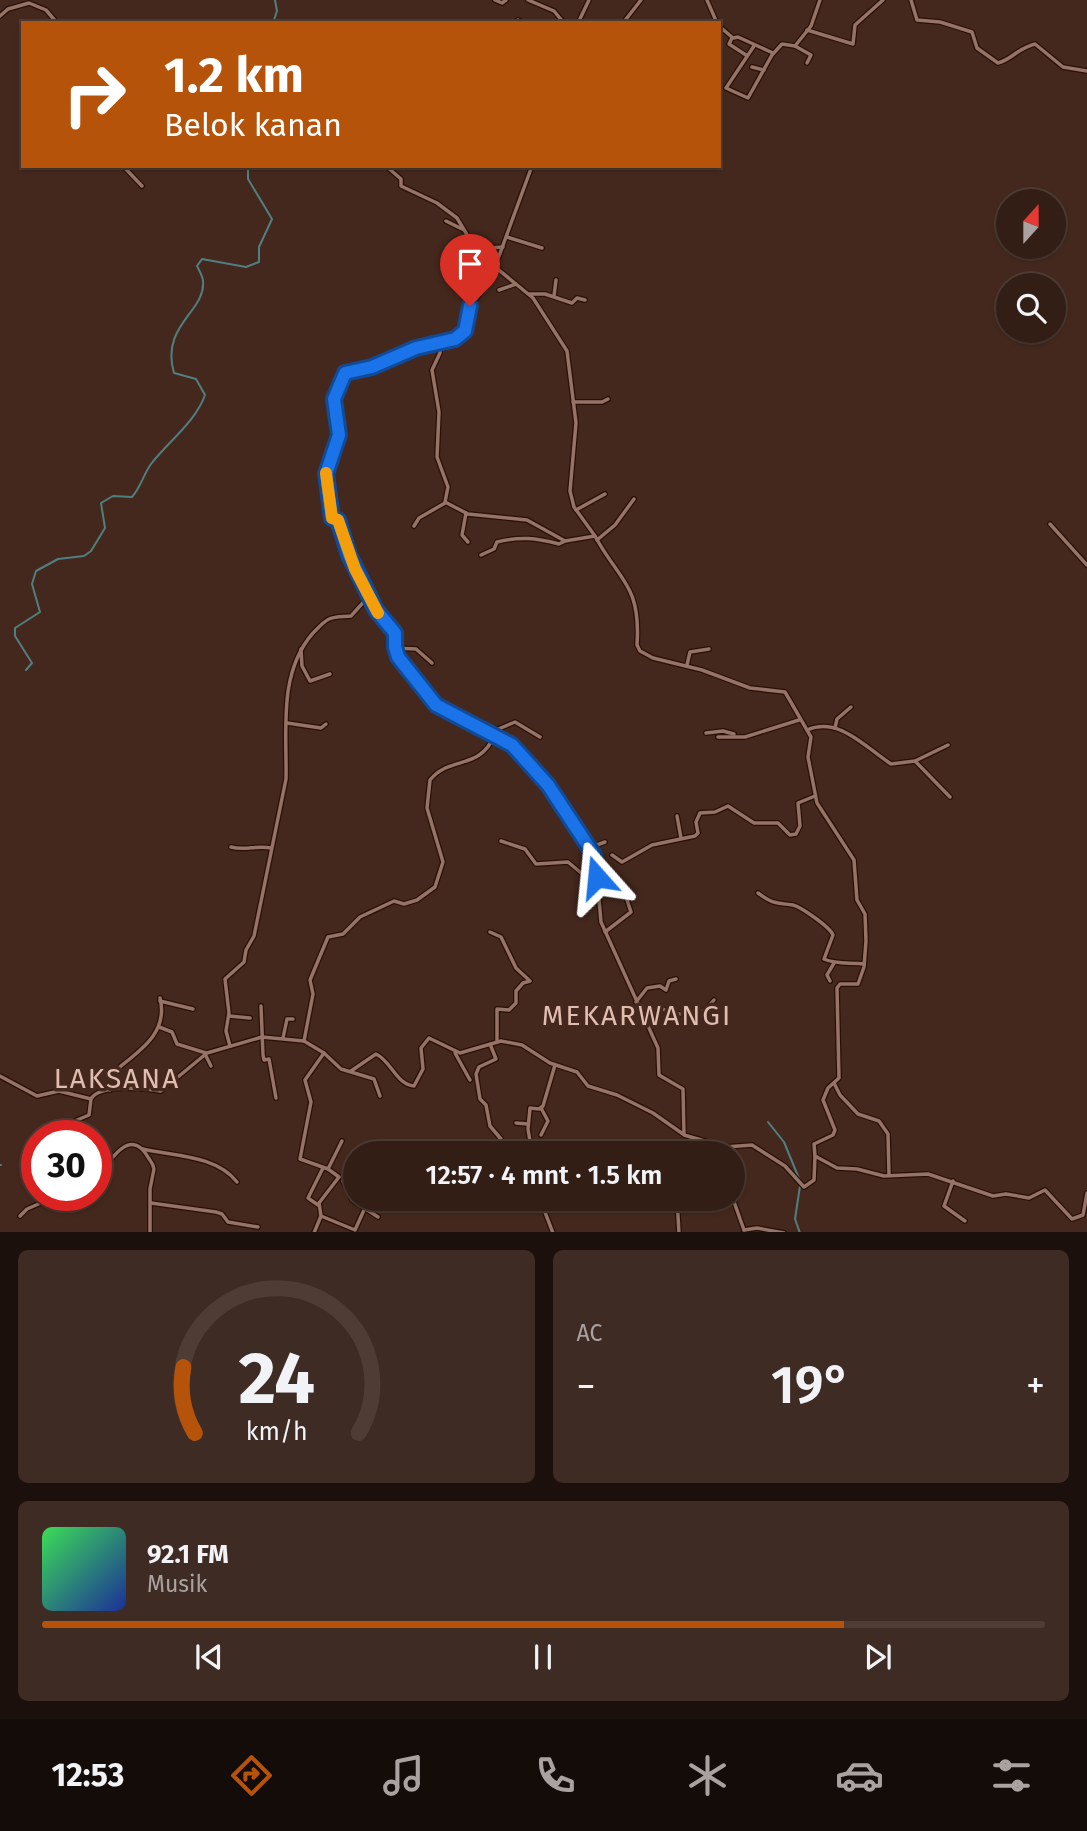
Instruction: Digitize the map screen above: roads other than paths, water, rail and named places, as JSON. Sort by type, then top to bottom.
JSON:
[{"type":"street","points":[[495,0],[501,3],[506,0]]},
{"type":"street","points":[[528,0],[554,11],[562,21]]},
{"type":"street","points":[[580,21],[589,0]]},
{"type":"street","points":[[625,21],[641,0]]},
{"type":"street","points":[[707,0],[716,21]]},
{"type":"street","points":[[795,46],[807,30],[820,0]]},
{"type":"street","points":[[807,30],[853,44],[855,25],[883,0]]},
{"type":"street","points":[[911,0],[917,20],[938,22],[972,32],[977,48],[998,63],[1010,59],[1015,50],[1034,43],[1063,67],[1087,71]]},
{"type":"street","points":[[0,16],[8,9],[29,2],[45,9],[55,21]]},
{"type":"street","points":[[721,28],[732,38]]},
{"type":"street","points":[[732,38],[738,37],[773,53]]},
{"type":"street","points":[[732,38],[729,44],[746,55]]},
{"type":"street","points":[[754,46],[726,88],[749,98],[773,53],[781,44],[795,46],[811,55],[807,63]]},
{"type":"street","points":[[752,67],[764,70]]},
{"type":"street","points":[[125,168],[142,186]]},
{"type":"street","points":[[388,168],[400,178],[401,186],[437,203],[457,218],[462,229],[476,245],[503,247]]},
{"type":"street","points":[[531,168],[503,247],[482,291],[470,306],[465,331],[455,339],[416,348],[372,367],[347,370],[334,399],[339,435],[327,468],[327,497],[332,518],[338,520],[349,555],[369,596],[376,610],[395,633],[395,648],[436,705],[515,748],[548,785],[594,855],[600,915],[605,932],[658,1048],[660,1076],[683,1089],[684,1135]]},
{"type":"street","points":[[446,221],[462,229]]},
{"type":"street","points":[[507,237],[542,247]]},
{"type":"street","points":[[494,266],[529,294],[567,351],[576,445],[570,491],[576,510],[623,575],[633,596],[637,645],[640,651],[653,658],[687,666],[750,688],[785,692],[811,737],[808,758],[815,796],[826,821],[841,837],[854,860],[857,901],[865,914],[864,964],[858,984],[840,984],[837,988],[839,1078],[826,1090],[823,1100],[834,1133],[814,1144],[814,1180],[802,1186],[780,1162],[752,1146],[745,1146]]},
{"type":"street","points":[[554,296],[556,280]]},
{"type":"street","points":[[499,290],[516,284]]},
{"type":"street","points":[[529,294],[554,296],[572,303],[577,298],[584,300]]},
{"type":"street","points":[[414,526],[419,518],[445,502],[448,487],[438,457],[439,412],[432,370],[440,353],[440,343]]},
{"type":"street","points":[[573,402],[602,402],[608,399]]},
{"type":"street","points":[[576,510],[605,494]]},
{"type":"street","points":[[481,555],[494,549],[498,542],[516,538],[535,537],[559,544],[596,538],[616,525],[634,499]]},
{"type":"street","points":[[445,502],[466,513],[527,520],[565,541]]},
{"type":"street","points":[[466,513],[462,535],[468,542]]},
{"type":"street","points":[[1050,524],[1087,565]]},
{"type":"street","points":[[230,1046],[226,1031],[229,1016],[225,979],[244,962],[263,904],[271,848],[286,779],[289,677],[301,649],[320,626],[335,618],[351,616],[369,596]]},
{"type":"street","points":[[395,648],[415,649],[432,663]]},
{"type":"street","points":[[301,649],[302,666],[310,681],[330,674]]},
{"type":"street","points":[[687,666],[690,652],[709,649]]},
{"type":"street","points":[[835,728],[842,713],[851,707]]},
{"type":"street","points":[[706,733],[723,730],[745,737],[799,720]]},
{"type":"street","points":[[489,733],[515,722],[538,735],[542,730]]},
{"type":"street","points":[[286,723],[321,728],[326,724]]},
{"type":"street","points":[[807,730],[821,725],[835,728],[873,748],[891,764],[915,761],[948,745]]},
{"type":"street","points":[[718,737],[734,734]]},
{"type":"street","points":[[303,1041],[313,994],[310,980],[329,936],[343,934],[360,917],[394,901],[404,904],[418,900],[436,885],[443,862],[427,808],[430,780],[457,764],[476,759],[494,736]]},
{"type":"street","points":[[915,761],[950,797]]},
{"type":"street","points":[[612,855],[622,862],[652,845],[698,833],[696,822],[700,813],[715,812],[728,806],[754,823],[778,822],[790,835],[796,834],[800,826],[798,803],[815,796]]},
{"type":"street","points":[[677,816],[681,838]]},
{"type":"street","points":[[501,841],[525,849],[535,863],[568,862],[598,887]]},
{"type":"street","points":[[589,848],[605,842]]},
{"type":"street","points":[[231,848],[243,850],[259,845],[271,848]]},
{"type":"street","points":[[758,893],[783,906],[794,905],[828,927],[832,935],[824,958],[834,963],[848,961],[864,964]]},
{"type":"street","points":[[605,932],[631,912],[625,894]]},
{"type":"street","points":[[490,932],[501,937],[516,968],[530,981],[522,984],[516,991],[516,1003],[509,1010],[497,1009],[498,1042]]},
{"type":"street","points":[[831,981],[827,975],[834,963]]},
{"type":"street","points":[[636,1003],[647,988],[661,986],[666,990],[669,981],[676,979]]},
{"type":"street","points":[[110,1090],[121,1066],[146,1045],[159,1027],[160,999],[193,1009]]},
{"type":"street","points":[[642,1014],[659,1008],[677,1016],[689,1016],[700,1013],[714,1000]]},
{"type":"street","points":[[261,1006],[264,1059],[269,1059],[276,1098]]},
{"type":"street","points":[[229,1016],[250,1018]]},
{"type":"street","points":[[283,1038],[286,1021],[293,1019]]},
{"type":"street","points":[[159,1027],[172,1032],[177,1044],[206,1054],[211,1066]]},
{"type":"street","points":[[77,1120],[89,1115],[92,1099],[100,1089],[137,1087],[164,1090],[206,1054],[262,1037],[303,1041],[324,1053],[341,1069],[375,1080],[380,1096]]},
{"type":"street","points":[[351,1071],[376,1054],[390,1064],[407,1086],[414,1086],[422,1075],[420,1052],[426,1039],[435,1039],[455,1053],[470,1080]]},
{"type":"street","points":[[455,1053],[465,1053],[498,1042],[522,1045],[555,1065],[577,1072],[588,1086],[640,1107],[684,1135],[704,1141]]},
{"type":"street","points":[[489,1044],[496,1059],[479,1067],[476,1074],[480,1100],[486,1105],[490,1126],[501,1141]]},
{"type":"street","points":[[324,1053],[305,1080],[311,1102],[300,1159],[326,1169],[343,1181]]},
{"type":"street","points":[[541,1135],[548,1121],[541,1108],[555,1065]]},
{"type":"street","points":[[0,1076],[37,1096],[62,1091],[92,1099]]},
{"type":"street","points":[[834,1083],[840,1095],[858,1114],[879,1121],[888,1134],[889,1175]]},
{"type":"street","points":[[530,1141],[528,1124],[530,1108],[541,1108]]},
{"type":"street","points":[[516,1123],[528,1124]]},
{"type":"street","points":[[314,1232],[321,1216],[318,1205],[308,1198],[342,1141]]},
{"type":"street","points":[[112,1160],[121,1148],[134,1144],[143,1149],[200,1160],[233,1175],[237,1182]]},
{"type":"street","points":[[143,1149],[154,1166],[150,1232]]},
{"type":"street","points":[[815,1156],[837,1168],[889,1175],[920,1172],[993,1196],[1006,1194],[1028,1198],[1045,1190],[1072,1219],[1083,1215],[1087,1193]]},
{"type":"street","points":[[318,1205],[339,1177]]},
{"type":"street","points":[[953,1181],[944,1206],[965,1221]]},
{"type":"street","points":[[150,1203],[216,1212],[222,1214],[228,1222],[258,1227]]},
{"type":"street","points":[[20,1216],[25,1211]]},
{"type":"street","points":[[321,1216],[354,1231],[364,1211]]},
{"type":"street","points":[[366,1211],[378,1217]]},
{"type":"street","points":[[545,1211],[553,1232]]},
{"type":"street","points":[[678,1211],[679,1232]]},
{"type":"street","points":[[737,1211],[744,1231],[757,1228],[779,1232]]},
{"type":"waterway","points":[[274,21],[277,11],[275,0]]},
{"type":"waterway","points":[[26,670],[32,663],[15,636],[15,628],[40,612],[32,584],[36,571],[58,559],[84,556],[91,551],[105,528],[101,503],[113,496],[132,497],[151,464],[201,405],[205,395],[196,379],[174,373],[171,357],[173,343],[202,292],[203,279],[197,266],[202,259],[246,267],[259,262],[259,247],[272,219],[248,179],[248,168]]},
{"type":"waterway","points":[[768,1122],[784,1142],[800,1181]]},
{"type":"waterway","points":[[800,1186],[795,1219],[800,1232]]},
{"type":"district","name":"MEKARWANGI","points":[[637,1015]]},
{"type":"district","name":"LAKSANA","points":[[117,1078]]}]
